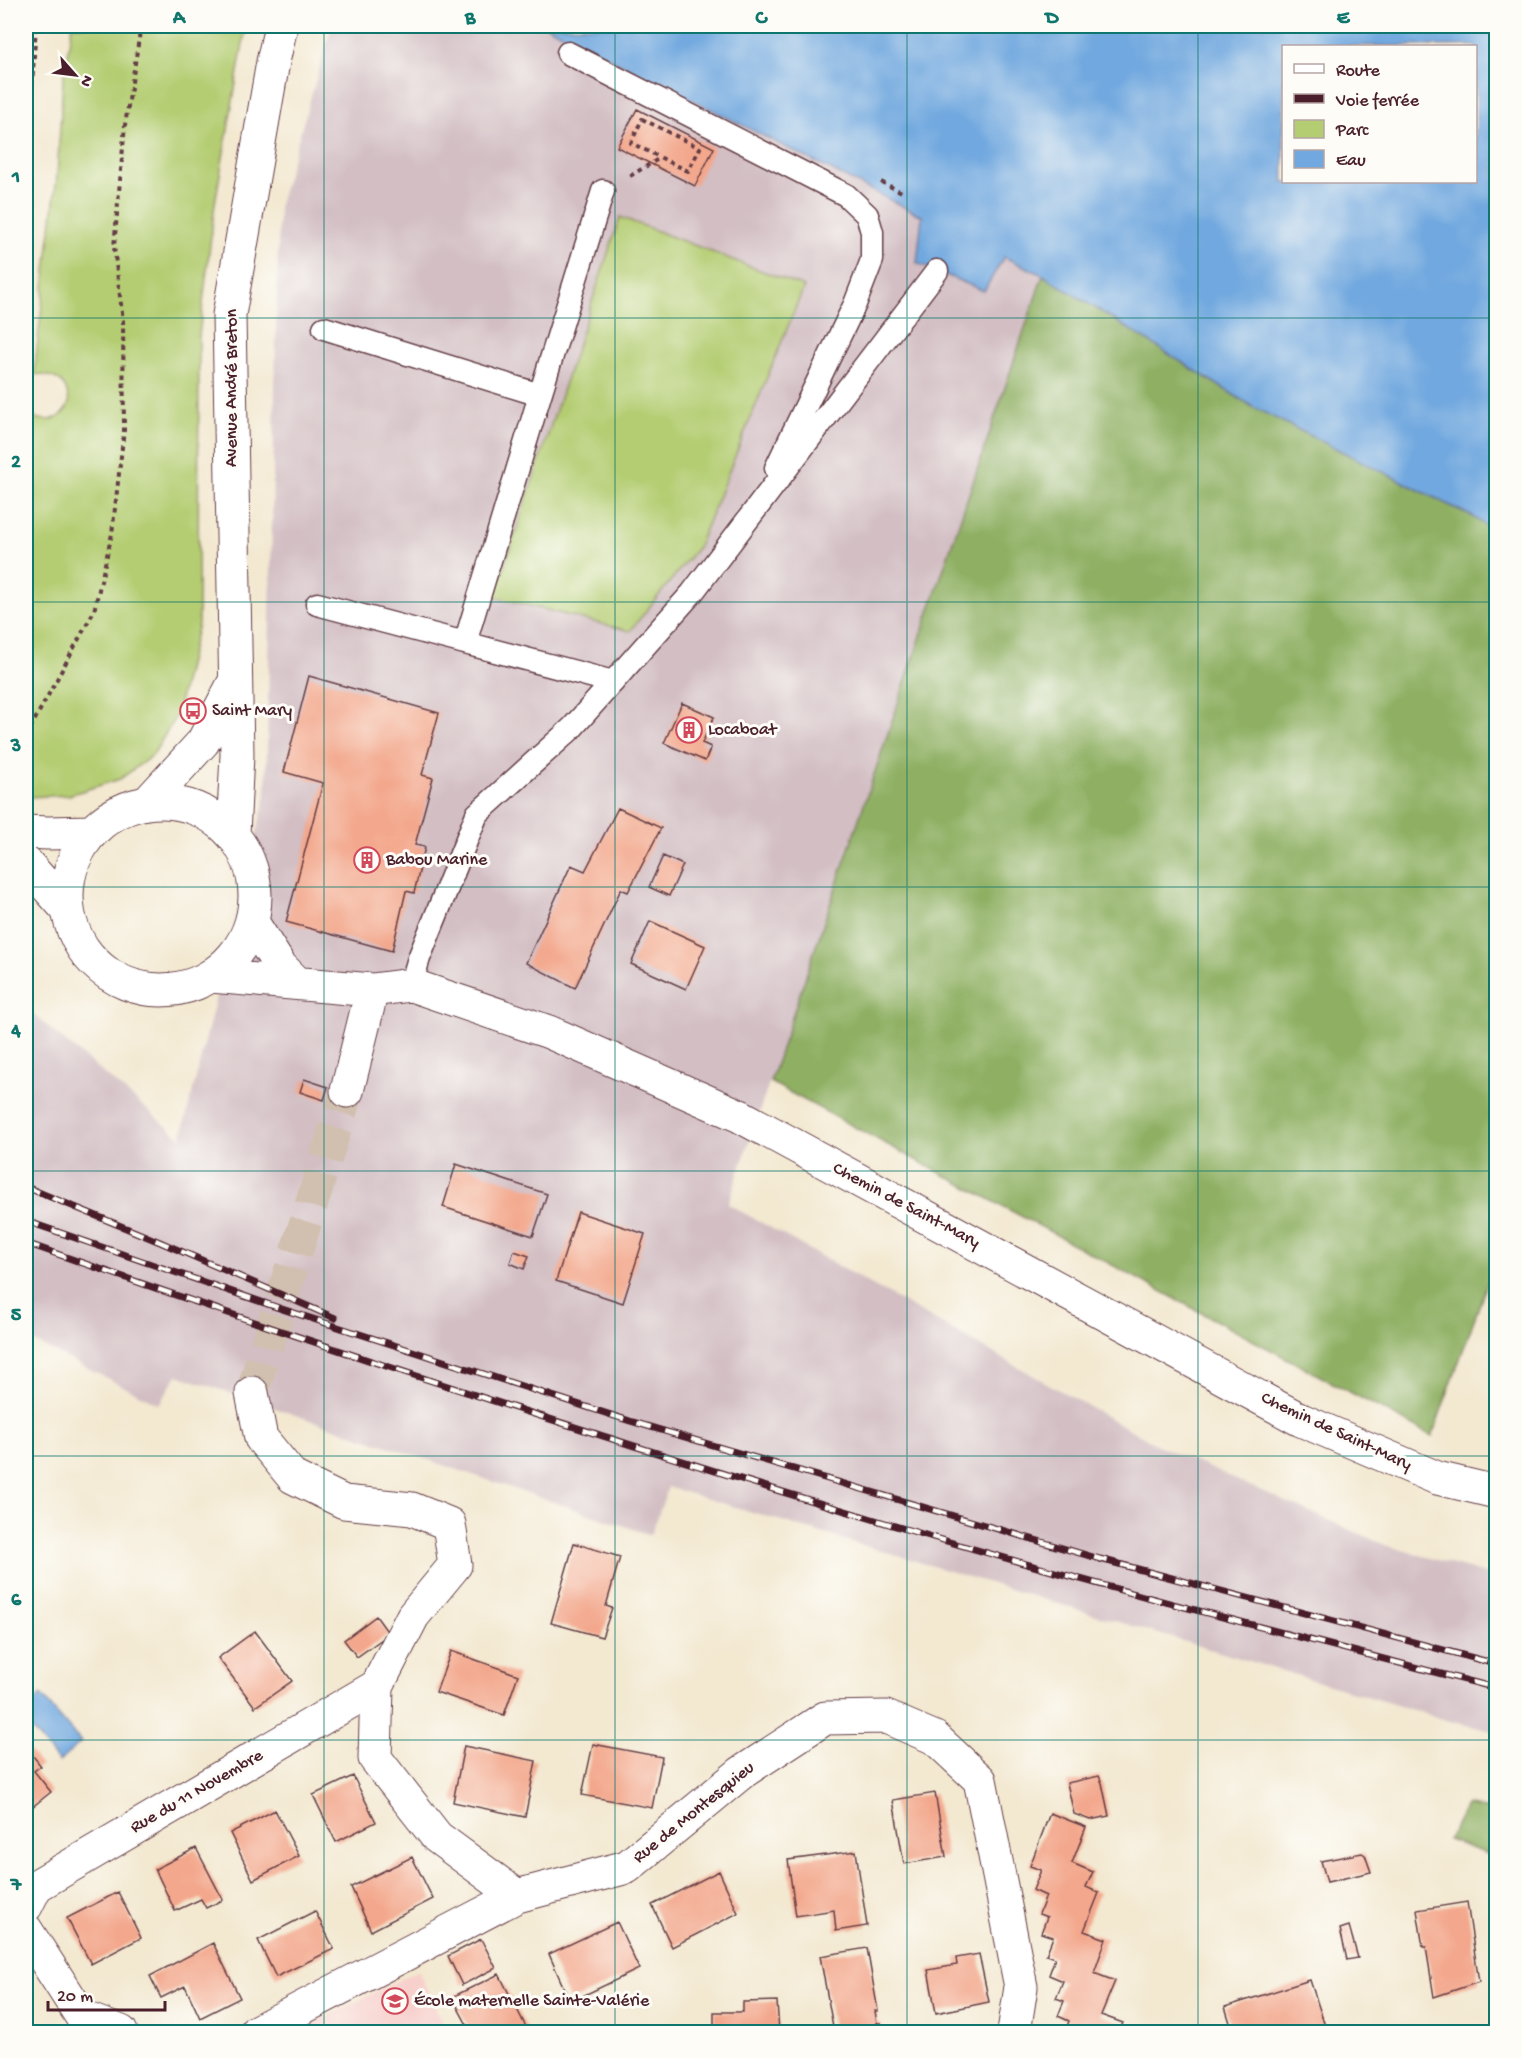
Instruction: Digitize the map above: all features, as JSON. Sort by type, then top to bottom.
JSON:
[{"type":"street","name":"Avenue André Breton","points":[[233,834],[237,755],[229,315],[281,26]]},
{"type":"street","name":"Avenue André Breton","points":[[148,802],[203,742],[234,684]]},
{"type":"street","points":[[148,802],[183,803],[209,814],[233,834],[250,860],[256,891],[252,922],[239,951],[218,972],[191,987],[162,991],[132,987],[105,974],[84,953],[70,926],[66,897],[83,842],[102,821],[127,807],[148,802]]},
{"type":"street","points":[[26,832],[92,831]]},
{"type":"street","points":[[26,863],[67,909]]},
{"type":"street","points":[[252,922],[280,966],[296,982]]},
{"type":"street","name":"Chemin de Saint-Mary","points":[[211,976],[372,990],[411,986],[549,1032],[740,1116],[1301,1420],[1437,1478],[1497,1492]]},
{"type":"street","points":[[347,1091],[372,990]]},
{"type":"street","points":[[252,1393],[261,1438],[293,1477],[344,1502],[412,1509],[449,1524],[455,1565],[413,1616],[377,1686],[375,1758],[437,1837],[517,1896],[256,2032]]},
{"type":"street","name":"Rue du 11 Novembre","points":[[26,1906],[36,1887],[377,1686]]},
{"type":"street","name":"Rue de Montesquieu","points":[[517,1896],[627,1867],[741,1773],[825,1718],[886,1717],[935,1738],[980,1780],[1021,1988],[1014,2032]]},
{"type":"street","points":[[26,1930],[82,2017],[121,2032]]},
{"type":"lane","points":[[568,53],[846,195],[867,215],[872,232],[872,260],[855,304],[754,512]]},
{"type":"lane","points":[[465,643],[603,191]]},
{"type":"lane","points":[[411,986],[419,958],[477,814],[572,728],[692,593],[937,271]]},
{"type":"lane","points":[[324,328],[540,395]]},
{"type":"lane","points":[[317,604],[613,682]]},
{"type":"path","points":[[26,175],[36,26]]},
{"type":"path","points":[[26,736],[94,611],[112,534],[124,430],[123,321],[114,247],[125,125],[141,26]]},
{"type":"path","points":[[642,120],[700,148],[688,171],[660,158],[631,143],[642,120]]},
{"type":"shaded area","points":[[332,26],[546,26],[922,216],[918,263],[984,291],[1004,256],[1043,275],[728,1204],[1159,1446],[1385,1545],[1496,1577],[1496,1732],[1453,1722],[668,1487],[651,1535],[177,1375],[159,1404],[26,1338],[26,1006],[181,1138],[266,795],[279,204]]},
{"type":"shaded area","name":"École maternelle Sainte-Valérie","points":[[418,1970],[447,2032],[297,2032]]},
{"type":"green space","points":[[72,26],[246,26],[215,203],[199,336],[198,624],[176,716],[153,755],[120,779],[69,795],[26,797],[26,415],[51,420],[61,415],[69,403],[66,389],[59,380],[34,374],[57,176],[63,80]]},
{"type":"green space","points":[[620,217],[804,287],[698,547],[630,631],[494,597]]},
{"type":"green space","points":[[1043,275],[1253,407],[1473,517],[1496,533],[1496,1259],[1432,1436],[770,1082]]},
{"type":"green space","points":[[1466,1806],[1496,1809],[1496,1857],[1448,1840]]},
{"type":"water","points":[[546,26],[1496,26],[1496,533],[1473,517],[1253,407],[1043,275],[1004,257],[984,291],[917,263],[922,216]]},
{"type":"water","points":[[41,1695],[81,1742],[59,1762],[26,1723],[26,1709]]},
{"type":"building","points":[[637,109],[714,148],[695,186],[617,147]]},
{"type":"building","points":[[309,676],[439,713],[422,775],[433,778],[415,845],[425,847],[414,893],[406,891],[392,951],[286,922],[323,783],[284,772]]},
{"type":"building","name":"Locaboat","points":[[682,703],[714,717],[702,743],[711,747],[705,761],[664,743]]},
{"type":"building","points":[[618,808],[661,828],[628,892],[621,889],[575,988],[526,963],[571,865],[585,871]]},
{"type":"building","points":[[663,856],[683,865],[669,896],[649,887]]},
{"type":"building","points":[[650,921],[705,946],[686,989],[631,964]]},
{"type":"building","points":[[304,1079],[328,1087],[324,1100],[300,1092]]},
{"type":"building","points":[[456,1164],[547,1194],[533,1236],[443,1207]]},
{"type":"building","points":[[578,1212],[645,1234],[623,1303],[556,1281]]},
{"type":"building","points":[[514,1251],[529,1256],[524,1269],[510,1263]]},
{"type":"building","points":[[574,1543],[620,1557],[606,1606],[612,1608],[602,1637],[551,1623]]},
{"type":"building","points":[[376,1616],[389,1634],[357,1657],[344,1640]]},
{"type":"building","points":[[255,1631],[292,1681],[255,1707],[218,1658]]},
{"type":"building","points":[[451,1651],[518,1675],[504,1715],[436,1692]]},
{"type":"building","points":[[593,1744],[662,1757],[652,1808],[582,1795]]},
{"type":"building","points":[[464,1746],[536,1761],[525,1817],[453,1802]]},
{"type":"building","points":[[26,1747],[41,1766],[34,1771],[51,1792],[26,1812]]},
{"type":"building","points":[[353,1776],[376,1822],[336,1842],[313,1795]]},
{"type":"building","points":[[1099,1776],[1109,1816],[1090,1820],[1074,1814],[1067,1783]]},
{"type":"building","points":[[935,1793],[946,1857],[904,1864],[893,1800]]},
{"type":"building","points":[[275,1810],[299,1856],[253,1880],[230,1833]]},
{"type":"building","points":[[1050,1813],[1086,1827],[1072,1863],[1093,1872],[1086,1887],[1099,1893],[1084,1931],[1106,1939],[1094,1973],[1115,1981],[1101,2015],[1123,2023],[1119,2032],[1065,2032],[1069,2021],[1058,2016],[1064,2001],[1056,1998],[1063,1981],[1049,1975],[1055,1958],[1046,1955],[1053,1937],[1041,1933],[1047,1917],[1039,1914],[1046,1896],[1033,1890],[1041,1870],[1030,1866]]},
{"type":"building","points":[[196,1848],[223,1900],[206,1908],[201,1899],[175,1911],[155,1869]]},
{"type":"building","points":[[856,1851],[867,1926],[836,1931],[834,1910],[796,1916],[788,1860]]},
{"type":"building","points":[[1362,1853],[1365,1855],[1371,1872],[1327,1882],[1321,1861]]},
{"type":"building","points":[[412,1857],[433,1899],[371,1931],[351,1887]]},
{"type":"building","points":[[719,1871],[738,1913],[672,1947],[652,1905]]},
{"type":"building","points":[[118,1892],[141,1938],[91,1964],[67,1918]]},
{"type":"building","points":[[1467,1902],[1479,1982],[1434,1997],[1417,1910]]},
{"type":"building","points":[[315,1911],[334,1949],[276,1977],[258,1940]]},
{"type":"building","points":[[617,1922],[639,1969],[570,2002],[549,1954]]},
{"type":"building","points":[[1349,1926],[1358,1958],[1347,1960],[1340,1929]]},
{"type":"building","points":[[481,1939],[496,1968],[462,1985],[448,1956]]},
{"type":"building","points":[[213,1943],[240,1998],[200,2018],[185,1986],[161,1998],[150,1976]]},
{"type":"building","points":[[867,1948],[878,2011],[875,2011],[877,2023],[881,2023],[883,2032],[859,2032],[858,2028],[834,2032],[820,1956]]},
{"type":"building","points":[[979,1954],[989,2002],[936,2013],[928,1970],[957,1965],[956,1958]]},
{"type":"building","points":[[499,1974],[528,2031],[471,2032],[452,1997]]},
{"type":"building","points":[[1310,1980],[1327,2032],[1233,2032],[1225,2007]]},
{"type":"building","points":[[777,2001],[779,2032],[714,2032],[714,2012],[743,2012],[743,2002]]},
{"type":"tunnel","points":[[252,1393],[347,1091]]},
{"type":"railway","points":[[26,1187],[335,1318]]},
{"type":"railway","points":[[26,1221],[282,1309],[630,1421],[1100,1559],[1496,1664]]},
{"type":"railway","points":[[26,1243],[349,1354],[783,1492],[1118,1589],[1496,1688]]},
{"type":"place","name":"Saint Mary","points":[[193,711]]},
{"type":"place","name":"Locaboat","points":[[689,730]]},
{"type":"place","name":"Babou Marine","points":[[367,860]]},
{"type":"place","name":"École maternelle Sainte-Valérie","points":[[395,2001]]}]
